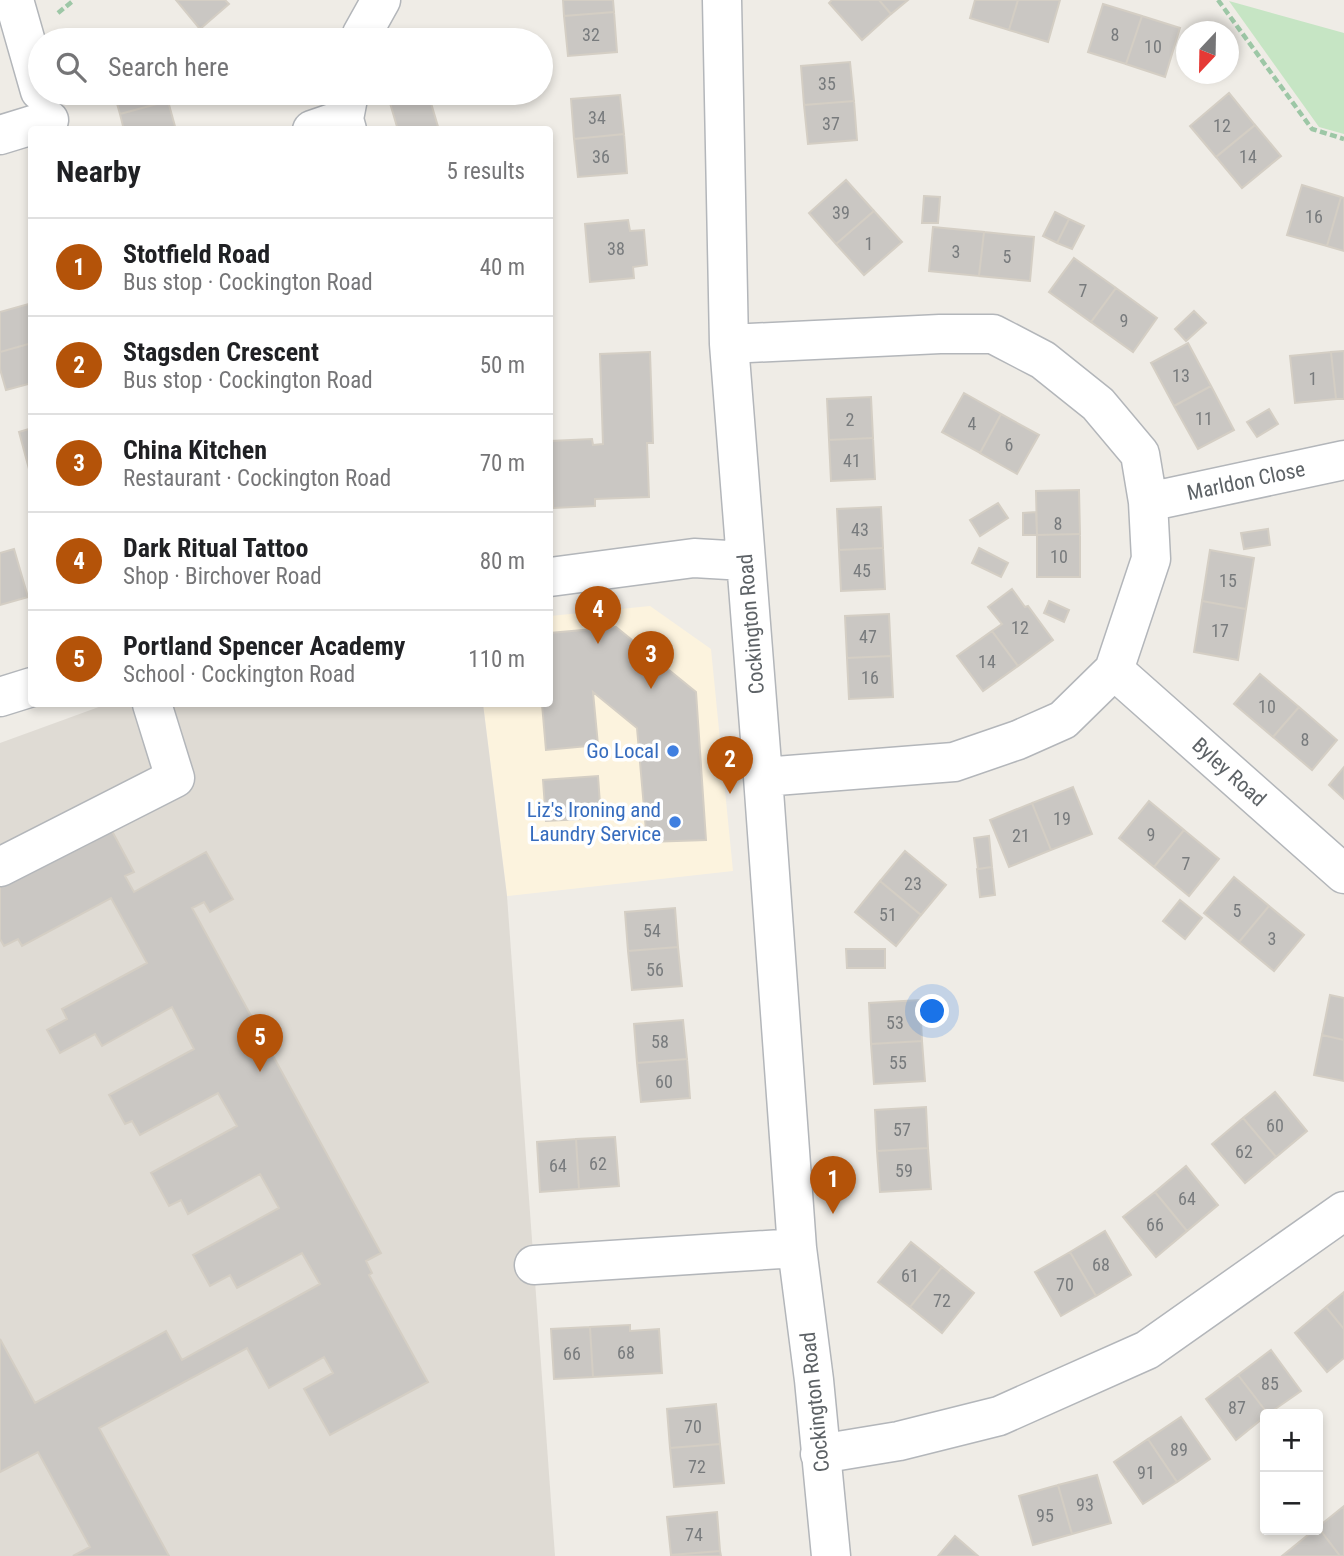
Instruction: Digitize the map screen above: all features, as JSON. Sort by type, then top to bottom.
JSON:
[{"type":"street","points":[[14,0],[28,49]]},
{"type":"street","points":[[365,28],[381,0]]},
{"type":"street","name":"Cockington Road","points":[[722,0],[729,344],[797,1248],[814,1380],[831,1556]]},
{"type":"street","points":[[0,135],[45,108]]},
{"type":"street","points":[[729,344],[993,334],[1043,360],[1098,404],[1140,454],[1149,502],[1151,559],[1114,670],[1063,720],[1018,740],[954,762],[763,777]]},
{"type":"street","name":"Marldon Close","points":[[1149,502],[1344,460]]},
{"type":"street","points":[[553,577],[694,558],[746,561]]},
{"type":"street","name":"Byley Road","points":[[1114,670],[1344,874]]},
{"type":"street","points":[[0,697],[28,688]]},
{"type":"street","points":[[0,867],[175,778],[153,707]]},
{"type":"street","points":[[820,1454],[899,1441],[999,1416],[1147,1350],[1344,1211]]},
{"type":"street","points":[[534,1265],[797,1248]]},
{"type":"path","points":[[1218,0],[1312,129],[1344,139]]},
{"type":"shaded area","points":[[650,606],[711,649],[733,871],[507,896],[483,707],[553,707],[553,616]]},
{"type":"shaded area","points":[[99,707],[483,707],[507,896],[555,1556],[0,1556],[0,743]]},
{"type":"green space","points":[[1229,1],[1344,33],[1344,134],[1319,127]]},
{"type":"building","points":[[176,0],[225,0],[229,4],[201,28]]},
{"type":"building","points":[[563,0],[613,0],[614,12],[564,16]]},
{"type":"building","points":[[832,0],[879,0],[891,14],[862,40],[829,3]]},
{"type":"building","points":[[879,0],[908,0],[891,14]]},
{"type":"building","points":[[975,0],[1018,0],[1009,30],[970,18]]},
{"type":"building","points":[[1018,0],[1060,0],[1048,42],[1009,30]]},
{"type":"building","points":[[1103,4],[1142,16],[1126,64],[1088,52]]},
{"type":"building","points":[[614,12],[617,52],[568,56],[564,16]]},
{"type":"building","points":[[1142,16],[1176,27],[1176,41],[1165,77],[1126,64]]},
{"type":"building","points":[[850,62],[854,101],[804,105],[801,66]]},
{"type":"building","points":[[1229,93],[1255,125],[1216,157],[1190,126]]},
{"type":"building","points":[[620,95],[624,134],[574,139],[571,99]]},
{"type":"building","points":[[854,101],[857,140],[808,144],[804,105]]},
{"type":"building","points":[[117,105],[153,105],[120,114]]},
{"type":"building","points":[[153,105],[169,105],[175,126],[123,126],[120,114]]},
{"type":"building","points":[[391,105],[432,105],[438,126],[397,126]]},
{"type":"building","points":[[1255,125],[1281,156],[1242,188],[1216,157]]},
{"type":"building","points":[[624,134],[627,173],[578,177],[574,139]]},
{"type":"building","points":[[846,180],[874,211],[836,244],[809,213]]},
{"type":"building","points":[[1302,185],[1341,197],[1327,246],[1287,235]]},
{"type":"building","points":[[924,196],[940,197],[938,223],[922,223]]},
{"type":"building","points":[[1341,197],[1344,198],[1344,251],[1327,246]]},
{"type":"building","points":[[874,211],[902,242],[864,275],[836,244]]},
{"type":"building","points":[[1055,212],[1069,219],[1057,243],[1043,236]]},
{"type":"building","points":[[1069,219],[1084,226],[1072,249],[1057,243]]},
{"type":"building","points":[[628,220],[630,231],[644,230],[647,265],[633,267],[634,278],[590,282],[585,224]]},
{"type":"building","points":[[933,227],[984,232],[979,276],[929,271]]},
{"type":"building","points":[[984,232],[1034,237],[1030,281],[979,276]]},
{"type":"building","points":[[1074,258],[1116,288],[1091,322],[1049,292]]},
{"type":"building","points":[[1116,288],[1157,318],[1133,352],[1091,322]]},
{"type":"building","points":[[28,304],[28,344],[0,352],[0,312]]},
{"type":"building","points":[[1194,311],[1206,323],[1186,341],[1175,329]]},
{"type":"building","points":[[1188,343],[1211,386],[1174,406],[1151,363]]},
{"type":"building","points":[[28,344],[28,384],[6,390],[0,369],[0,352]]},
{"type":"building","points":[[1344,351],[1344,399],[1336,399],[1331,352]]},
{"type":"building","points":[[650,352],[653,443],[647,443],[649,497],[595,499],[595,506],[553,508],[553,441],[592,439],[593,445],[603,444],[600,354]]},
{"type":"building","points":[[1331,352],[1336,399],[1295,403],[1290,356]]},
{"type":"building","points":[[1211,386],[1234,430],[1198,449],[1174,406]]},
{"type":"building","points":[[964,393],[1001,414],[980,453],[942,432]]},
{"type":"building","points":[[871,397],[873,438],[829,440],[827,399]]},
{"type":"building","points":[[1269,409],[1278,424],[1257,437],[1247,422]]},
{"type":"building","points":[[1001,414],[1039,435],[1017,474],[980,453]]},
{"type":"building","points":[[28,429],[28,465],[19,432]]},
{"type":"building","points":[[873,438],[875,479],[831,481],[829,440]]},
{"type":"building","points":[[1079,490],[1080,534],[1037,535],[1036,491]]},
{"type":"building","points":[[998,503],[1008,518],[980,536],[970,520]]},
{"type":"building","points":[[881,507],[883,548],[839,550],[837,509]]},
{"type":"building","points":[[1036,512],[1037,535],[1023,535],[1023,513]]},
{"type":"building","points":[[1268,529],[1270,545],[1244,549],[1241,533]]},
{"type":"building","points":[[1080,534],[1080,577],[1037,577],[1037,535]]},
{"type":"building","points":[[883,548],[885,589],[841,591],[839,550]]},
{"type":"building","points":[[979,548],[1008,563],[1001,577],[972,563]]},
{"type":"building","points":[[14,549],[28,597],[0,605],[0,553]]},
{"type":"building","points":[[1210,550],[1254,558],[1246,609],[1202,601]]},
{"type":"building","points":[[1012,589],[1053,640],[1018,666],[992,631],[1002,624],[988,607]]},
{"type":"building","points":[[1049,601],[1069,610],[1064,622],[1044,613]]},
{"type":"building","points":[[1202,601],[1246,609],[1238,660],[1194,652]]},
{"type":"building","points":[[889,614],[891,656],[847,658],[845,616]]},
{"type":"building","points":[[616,627],[696,692],[706,840],[647,842],[637,728],[593,692],[598,745],[546,750],[542,707],[553,707],[553,633]]},
{"type":"building","points":[[992,631],[1018,666],[983,691],[957,656]]},
{"type":"building","points":[[891,656],[893,697],[849,699],[847,658]]},
{"type":"building","points":[[1260,674],[1299,707],[1273,737],[1234,704]]},
{"type":"building","points":[[1299,707],[1337,740],[1312,770],[1273,737]]},
{"type":"building","points":[[1344,767],[1344,799],[1329,785]]},
{"type":"building","points":[[598,776],[601,818],[546,821],[543,780]]},
{"type":"building","points":[[1073,787],[1092,834],[1051,850],[1032,803]]},
{"type":"building","points":[[1149,801],[1184,830],[1154,867],[1119,838]]},
{"type":"building","points":[[1032,803],[1051,850],[1009,867],[990,820]]},
{"type":"building","points":[[1184,830],[1219,859],[1189,896],[1154,867]]},
{"type":"building","points":[[112,831],[134,872],[125,876],[134,892],[206,852],[233,899],[210,912],[204,902],[192,908],[381,1253],[366,1261],[372,1273],[369,1275],[428,1382],[330,1435],[304,1389],[333,1373],[324,1357],[269,1388],[247,1348],[99,1428],[169,1556],[73,1556],[90,1547],[38,1452],[0,1472],[0,1339],[35,1403],[166,1331],[182,1360],[320,1284],[302,1253],[237,1288],[230,1275],[210,1286],[193,1255],[279,1208],[260,1174],[188,1214],[181,1200],[169,1206],[151,1173],[237,1126],[218,1093],[140,1135],[132,1121],[125,1124],[109,1095],[194,1049],[172,1007],[102,1046],[95,1034],[60,1053],[47,1030],[67,1019],[62,1009],[147,963],[111,898],[22,946],[18,939],[4,946],[0,939],[0,874],[73,834],[81,848]]},
{"type":"building","points":[[989,836],[992,867],[978,869],[974,838]]},
{"type":"building","points":[[905,851],[946,885],[921,915],[880,881]]},
{"type":"building","points":[[992,867],[995,895],[980,897],[977,869]]},
{"type":"building","points":[[1234,877],[1269,906],[1239,942],[1204,913]]},
{"type":"building","points":[[880,881],[921,915],[896,946],[855,912]]},
{"type":"building","points":[[1180,900],[1202,918],[1185,939],[1163,921]]},
{"type":"building","points":[[1269,906],[1304,935],[1274,971],[1239,942]]},
{"type":"building","points":[[675,908],[678,947],[628,951],[625,912]]},
{"type":"building","points":[[678,947],[682,986],[632,990],[628,951]]},
{"type":"building","points":[[846,949],[885,949],[885,968],[847,968]]},
{"type":"building","points":[[1330,995],[1344,998],[1344,1040],[1322,1035]]},
{"type":"building","points":[[920,1000],[922,1041],[871,1044],[869,1003]]},
{"type":"building","points":[[683,1020],[687,1059],[637,1063],[634,1024]]},
{"type":"building","points":[[1322,1035],[1344,1040],[1344,1081],[1314,1075]]},
{"type":"building","points":[[922,1041],[925,1081],[874,1084],[871,1044]]},
{"type":"building","points":[[687,1059],[690,1098],[641,1102],[637,1063]]},
{"type":"building","points":[[1275,1092],[1307,1131],[1276,1157],[1243,1118]]},
{"type":"building","points":[[926,1107],[928,1148],[877,1151],[875,1110]]},
{"type":"building","points":[[1243,1118],[1276,1157],[1245,1183],[1212,1144]]},
{"type":"building","points":[[615,1137],[619,1186],[579,1189],[576,1139]]},
{"type":"building","points":[[576,1139],[579,1189],[540,1192],[537,1142]]},
{"type":"building","points":[[928,1148],[931,1189],[880,1192],[877,1151]]},
{"type":"building","points":[[1186,1166],[1218,1205],[1187,1231],[1155,1192]]},
{"type":"building","points":[[1155,1192],[1187,1231],[1156,1257],[1123,1217]]},
{"type":"building","points":[[1105,1231],[1131,1275],[1096,1296],[1070,1252]]},
{"type":"building","points":[[911,1242],[942,1267],[910,1307],[878,1282]]},
{"type":"building","points":[[1070,1252],[1096,1296],[1061,1316],[1035,1272]]},
{"type":"building","points":[[942,1267],[974,1293],[942,1333],[910,1307]]},
{"type":"building","points":[[1344,1292],[1344,1329],[1326,1307]]},
{"type":"building","points":[[1326,1307],[1344,1329],[1344,1358],[1327,1372],[1295,1333]]},
{"type":"building","points":[[630,1325],[630,1331],[659,1329],[662,1373],[593,1377],[590,1327]]},
{"type":"building","points":[[590,1327],[593,1377],[554,1379],[551,1329]]},
{"type":"building","points":[[1271,1350],[1301,1391],[1275,1409],[1264,1409],[1238,1375]]},
{"type":"building","points":[[1238,1375],[1264,1409],[1260,1409],[1260,1420],[1236,1440],[1206,1399]]},
{"type":"building","points":[[716,1404],[720,1444],[670,1448],[667,1409]]},
{"type":"building","points":[[1181,1417],[1210,1459],[1177,1482],[1148,1439]]},
{"type":"building","points":[[1148,1439],[1177,1482],[1143,1504],[1114,1462]]},
{"type":"building","points":[[720,1444],[724,1483],[674,1487],[670,1448]]},
{"type":"building","points":[[1097,1475],[1111,1523],[1072,1534],[1058,1485]]},
{"type":"building","points":[[1058,1485],[1072,1534],[1033,1545],[1019,1496]]},
{"type":"building","points":[[1344,1506],[1344,1556],[1340,1556],[1323,1534],[1323,1523]]},
{"type":"building","points":[[717,1512],[720,1551],[671,1555],[667,1517]]},
{"type":"building","points":[[1323,1534],[1340,1556],[1282,1556],[1308,1535]]},
{"type":"building","points":[[955,1536],[978,1556],[938,1556]]},
{"type":"building","points":[[720,1551],[721,1556],[671,1556],[671,1555]]},
{"type":"place","name":"Dark Ritual Tattoo","points":[[598,644]]},
{"type":"place","name":"China Kitchen","points":[[651,689]]},
{"type":"place","name":"Go Local","points":[[673,751]]},
{"type":"place","name":"Stagsden Crescent","points":[[730,794]]},
{"type":"place","name":"Liz's Ironing and Laundry Service","points":[[675,822]]},
{"type":"place","name":"Portland Spencer Academy","points":[[260,1072]]},
{"type":"place","name":"Stotfield Road","points":[[833,1214]]}]
